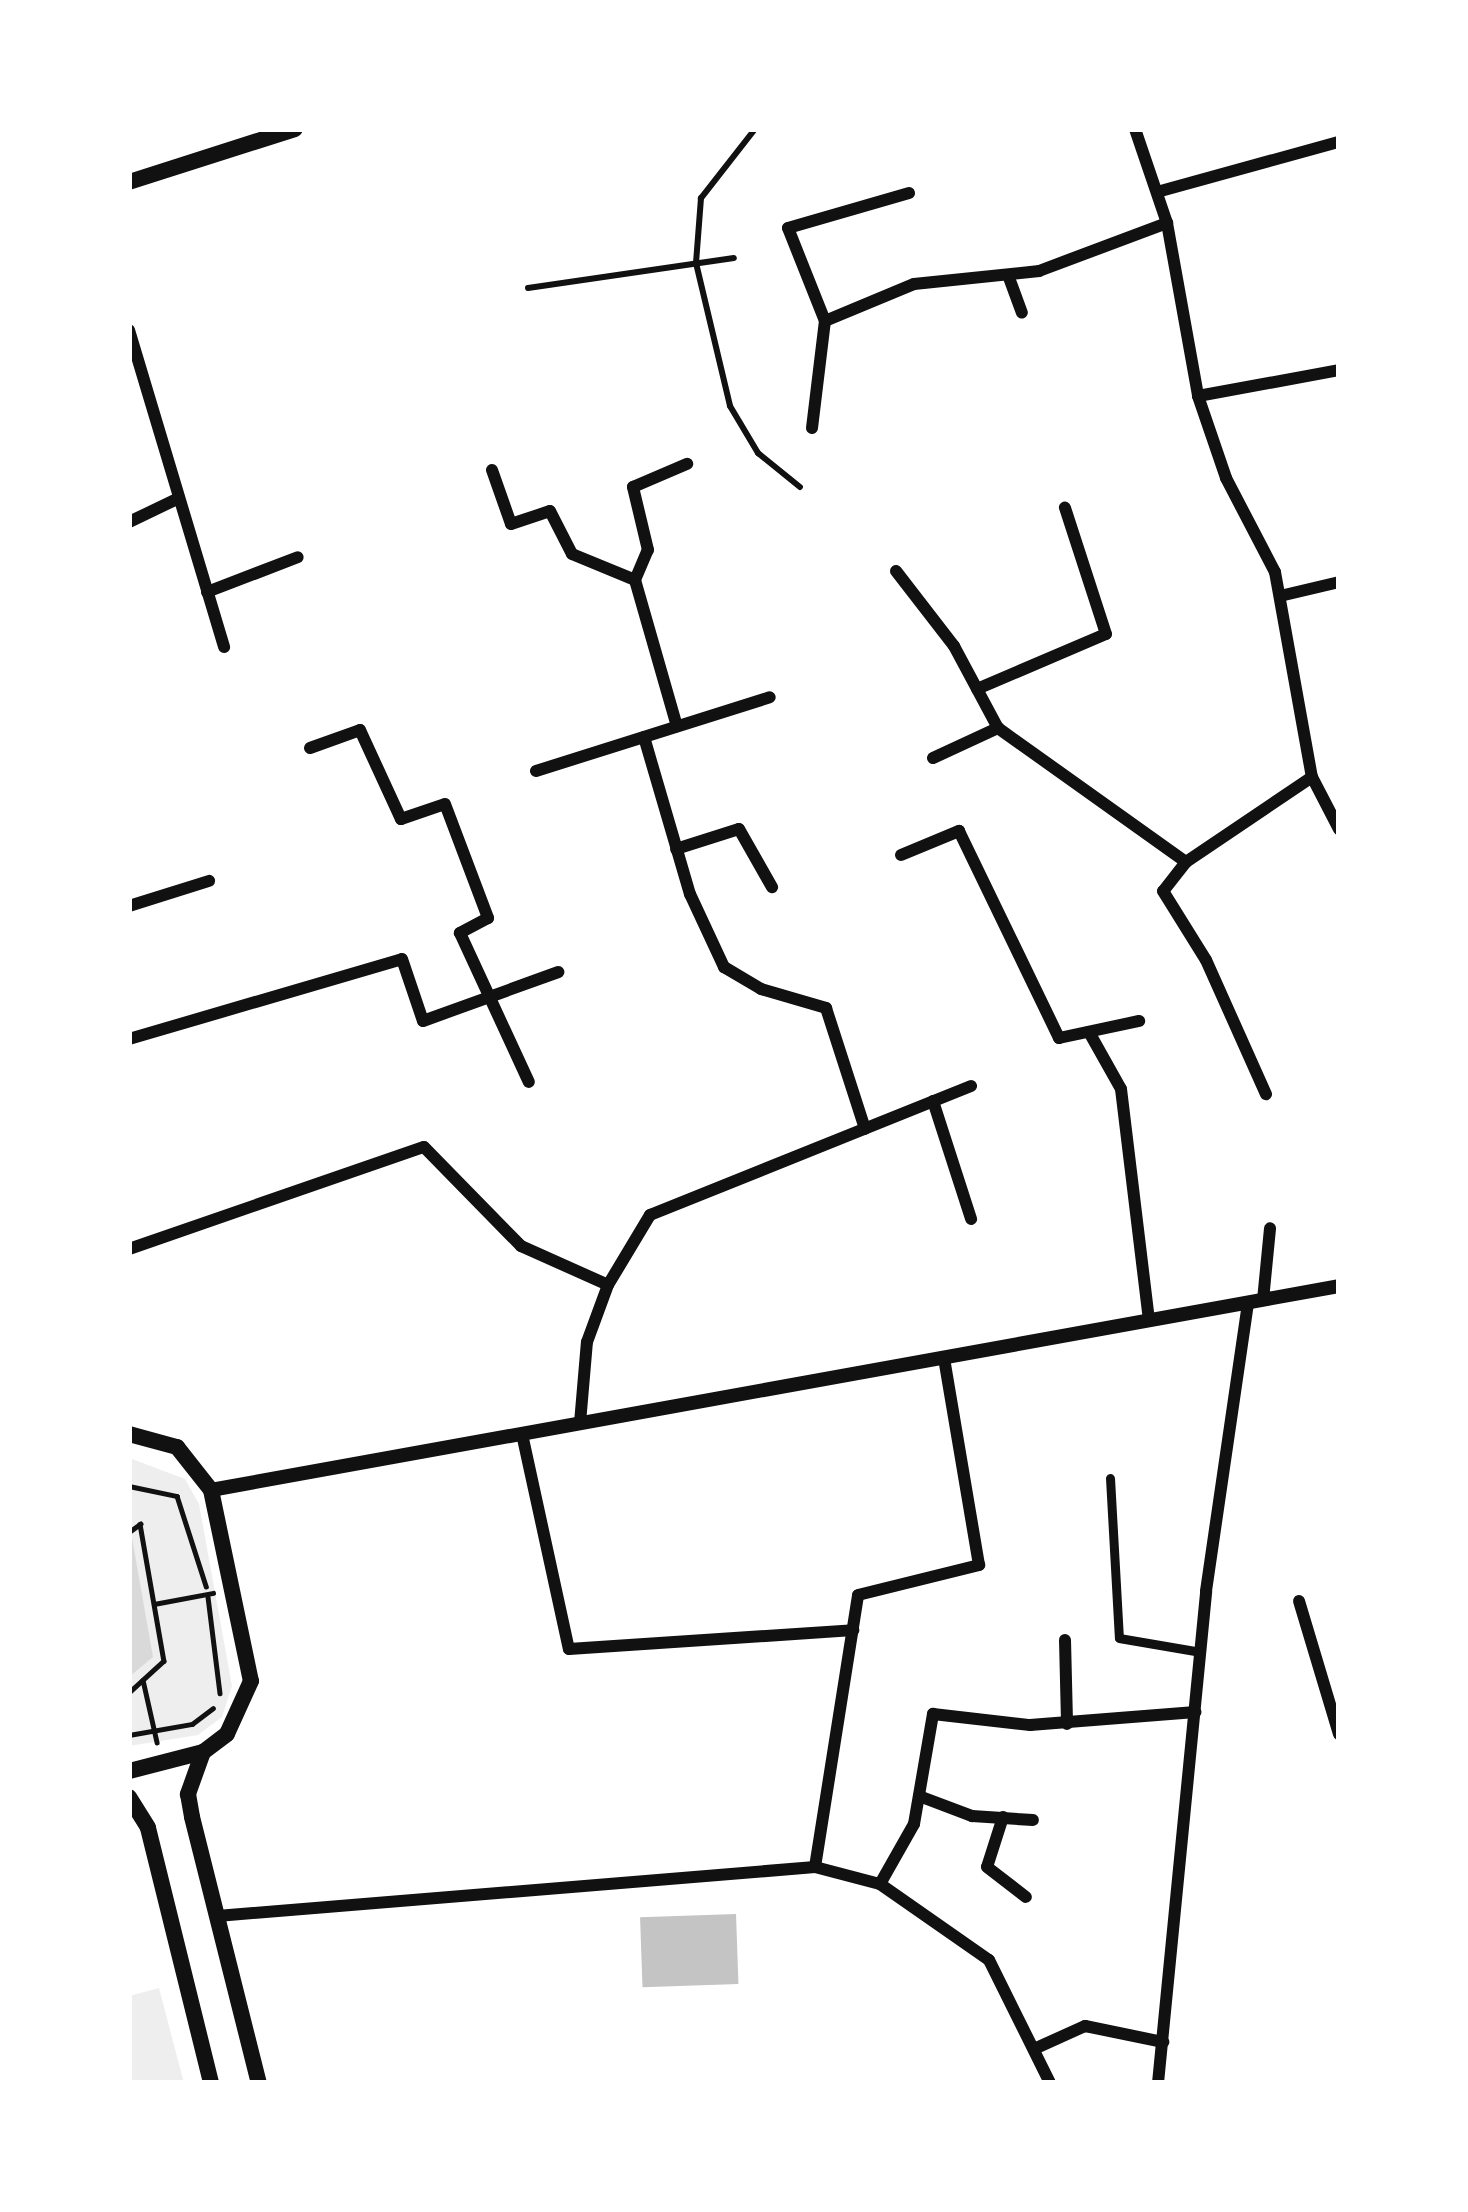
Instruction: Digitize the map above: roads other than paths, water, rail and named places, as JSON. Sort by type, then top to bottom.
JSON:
[{"type":"main road","points":[[129,182],[260,134],[295,129]]},
{"type":"main road","points":[[129,1434],[177,1447],[212,1490],[251,1681],[227,1734],[203,1752],[129,1771]]},
{"type":"main road","points":[[203,1752],[188,1794],[259,2083]]},
{"type":"main road","points":[[129,1797],[148,1828],[211,2083]]},
{"type":"street","points":[[1135,129],[1167,223],[1198,396],[1280,596],[1312,778],[1336,808],[1339,829]]},
{"type":"street","points":[[1156,191],[1339,142]]},
{"type":"street","points":[[812,428],[825,321],[788,228],[909,194]]},
{"type":"street","points":[[825,321],[914,284],[1008,275],[1167,223]]},
{"type":"street","points":[[1008,275],[1022,313]]},
{"type":"street","points":[[129,330],[224,647]]},
{"type":"street","points":[[1198,396],[1339,370]]},
{"type":"street","points":[[677,726],[635,580],[648,550],[633,488],[687,464]]},
{"type":"street","points":[[492,470],[511,524],[550,511],[572,554],[635,580]]},
{"type":"street","points":[[129,522],[179,498]]},
{"type":"street","points":[[977,689],[1106,634],[1065,508]]},
{"type":"street","points":[[207,592],[298,557]]},
{"type":"street","points":[[896,571],[977,689],[998,728],[1186,862]]},
{"type":"street","points":[[1280,596],[1339,582]]},
{"type":"street","points":[[536,771],[770,698]]},
{"type":"street","points":[[933,758],[998,728]]},
{"type":"street","points":[[310,748],[360,730],[401,819],[445,804],[488,918],[460,933],[529,1082]]},
{"type":"street","points":[[644,736],[676,849],[724,967],[761,989],[826,1008],[866,1129]]},
{"type":"street","points":[[1267,1094],[1206,960],[1162,891],[1186,862],[1312,778]]},
{"type":"street","points":[[676,849],[739,829],[772,887]]},
{"type":"street","points":[[901,855],[959,831],[1059,1038],[1139,1021]]},
{"type":"street","points":[[129,906],[208,881]]},
{"type":"street","points":[[129,1039],[402,959],[423,1022],[558,972]]},
{"type":"street","points":[[1089,1032],[1121,1090],[1149,1320]]},
{"type":"street","points":[[580,1423],[587,1342],[608,1285],[650,1215],[971,1086]]},
{"type":"street","points":[[933,1101],[971,1219]]},
{"type":"street","points":[[129,1249],[424,1147],[521,1246],[608,1285]]},
{"type":"street","points":[[1158,2083],[1201,1652],[1270,1228]]},
{"type":"street","points":[[212,1490],[1339,1286]]},
{"type":"street","points":[[815,1867],[858,1595],[979,1565],[944,1357]]},
{"type":"street","points":[[522,1434],[569,1649],[853,1630]]},
{"type":"street","points":[[1110,1478],[1119,1638],[1201,1652]]},
{"type":"street","points":[[1299,1600],[1339,1734]]},
{"type":"street","points":[[1065,1640],[1067,1724]]},
{"type":"street","points":[[880,1884],[914,1824],[933,1714],[1067,1724],[1195,1712]]},
{"type":"street","points":[[919,1796],[1033,1820]]},
{"type":"street","points":[[1003,1817],[987,1867],[1026,1898]]},
{"type":"street","points":[[217,1916],[815,1867],[880,1884],[989,1960],[1050,2083]]},
{"type":"street","points":[[1034,2050],[1084,2026],[1162,2042]]},
{"type":"lane","points":[[755,129],[701,198],[697,263],[730,406],[758,453],[800,488]]},
{"type":"lane","points":[[527,288],[734,258]]}]
